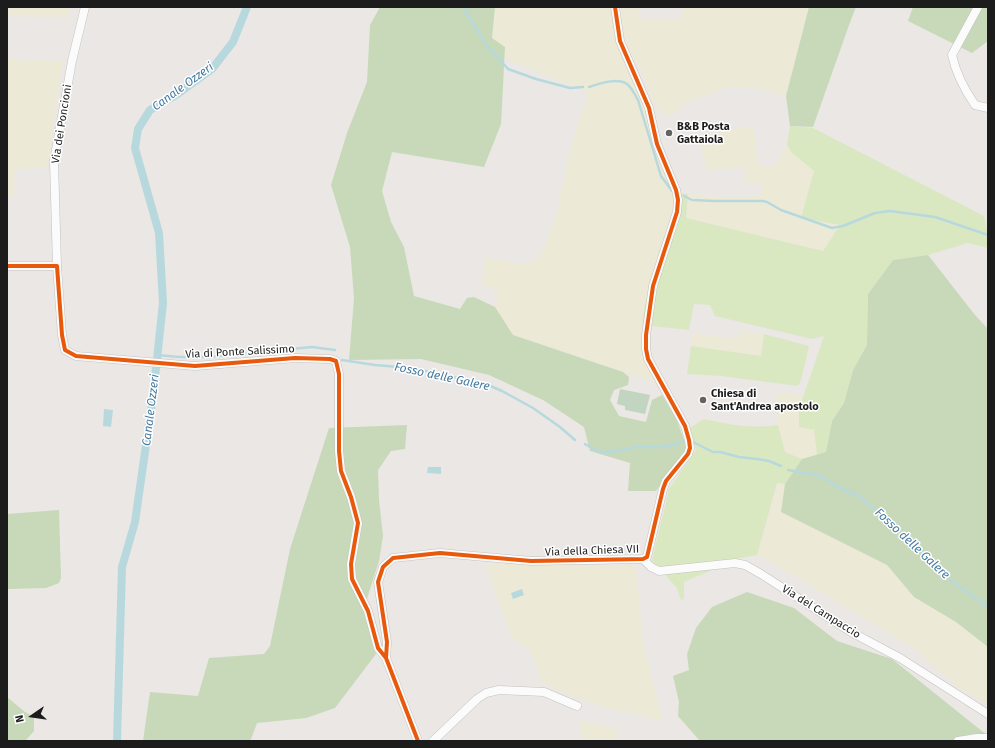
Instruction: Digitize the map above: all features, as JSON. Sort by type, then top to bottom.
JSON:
[{"type":"street","name":"Via dei Poncioni","points":[[57,266],[54,161],[72,61],[85,7]]},
{"type":"street","name":"Via della Chiesa VII","points":[[386,658],[387,642],[378,582],[383,567],[393,558],[440,553],[531,561],[644,559],[646,557],[666,480],[688,454],[690,448],[686,426],[652,368],[646,349],[646,335],[653,286],[673,226],[677,212],[678,200],[676,190],[657,144],[649,108],[620,41],[615,7]]},
{"type":"street","points":[[978,7],[952,55],[955,70],[965,90],[975,105],[988,108]]},
{"type":"street","points":[[7,266],[57,266]]},
{"type":"street","name":"Via di Ponte Salissimo","points":[[57,266],[62,335],[65,350],[76,356],[195,366],[296,358],[330,359],[336,361],[339,374],[341,471],[351,497],[358,523],[351,564],[352,579],[368,611],[378,648],[386,658]]},
{"type":"street","name":"Via del Campaccio","points":[[644,559],[650,567],[659,571],[735,563],[745,565],[789,591],[851,632],[900,658],[988,714]]},
{"type":"street","points":[[386,658],[418,741]]},
{"type":"street","points":[[433,741],[477,699],[486,693],[499,690],[544,692],[577,706]]},
{"type":"street","points":[[958,741],[988,738]]},
{"type":"shaded area","points":[[7,7],[72,7],[67,17],[7,16]]},
{"type":"shaded area","points":[[495,7],[612,7],[614,35],[646,106],[673,192],[674,209],[645,304],[641,335],[642,358],[655,382],[513,335],[495,307],[498,290],[481,285],[486,257],[524,265],[540,257],[556,216],[568,158],[588,93],[504,58],[505,47],[492,38]]},
{"type":"shaded area","points":[[621,7],[637,7],[642,19],[681,20],[682,7],[809,7],[786,96],[753,88],[726,88],[682,104],[679,111],[665,115],[654,106],[641,69],[629,52],[621,29]]},
{"type":"shaded area","points":[[7,58],[62,62],[48,166],[15,170],[14,198],[7,198]]},
{"type":"shaded area","points":[[753,126],[759,166],[774,166],[787,145],[792,153],[814,171],[840,224],[823,251],[686,218],[688,194],[739,198],[761,195],[763,185],[745,183],[744,167],[706,171],[700,136]]},
{"type":"shaded area","points":[[739,331],[764,334],[761,356],[691,346],[693,333],[738,339]]},
{"type":"shaded area","points":[[776,393],[804,395],[799,409],[814,430],[817,455],[802,459],[785,452],[778,425]]},
{"type":"shaded area","points":[[778,483],[785,484],[781,512],[887,565],[914,597],[956,622],[988,647],[988,705],[957,687],[915,649],[757,555]]},
{"type":"shaded area","points":[[485,563],[633,566],[637,571],[642,637],[662,720],[609,709],[573,697],[541,682],[531,652],[511,636]]},
{"type":"shaded area","points":[[580,720],[617,729],[617,741],[582,741]]},
{"type":"green space","points":[[380,7],[495,7],[492,38],[505,47],[501,124],[484,167],[392,152],[382,191],[391,222],[404,247],[414,296],[460,309],[467,298],[474,297],[495,307],[513,335],[623,372],[629,377],[628,385],[614,390],[610,400],[619,416],[646,422],[652,400],[662,395],[676,418],[687,448],[656,491],[628,491],[630,463],[590,451],[584,427],[543,400],[489,375],[421,359],[349,360],[354,298],[350,247],[331,185],[347,133],[367,82],[370,25]]},
{"type":"green space","points":[[809,7],[856,7],[813,127],[790,126],[786,96]]},
{"type":"green space","points":[[913,7],[988,7],[988,41],[972,53],[908,21]]},
{"type":"green space","points":[[790,126],[813,128],[984,216],[988,233],[988,248],[968,243],[928,255],[893,260],[868,294],[867,345],[853,370],[844,403],[832,421],[826,452],[817,455],[814,430],[799,427],[799,409],[824,336],[812,339],[715,316],[710,305],[694,304],[689,330],[642,325],[645,304],[674,209],[673,192],[688,194],[686,218],[823,251],[840,225],[801,218],[814,171],[792,153],[787,145]]},
{"type":"green space","points":[[928,255],[975,315],[988,329],[988,647],[956,622],[914,597],[887,565],[781,512],[785,484],[802,459],[826,452],[832,421],[844,403],[853,370],[867,345],[868,294],[893,260]]},
{"type":"green space","points":[[764,334],[809,346],[801,380],[798,386],[721,376],[687,374],[691,346],[761,356]]},
{"type":"green space","points":[[620,389],[650,395],[645,414],[625,410],[625,406],[617,404]]},
{"type":"green space","points":[[704,419],[741,426],[759,427],[778,425],[785,452],[802,459],[785,484],[777,483],[757,555],[740,558],[684,582],[684,599],[681,600],[677,588],[652,560],[669,489],[696,450],[690,428]]},
{"type":"green space","points":[[407,425],[405,449],[391,451],[378,470],[379,500],[383,536],[379,561],[364,608],[376,654],[335,708],[306,718],[257,723],[251,739],[248,741],[143,741],[150,692],[198,696],[209,658],[264,654],[270,646],[290,549],[329,428]]},
{"type":"green space","points":[[59,510],[61,578],[59,583],[46,588],[7,589],[7,514]]},
{"type":"green space","points":[[747,592],[794,608],[837,641],[892,659],[988,736],[988,741],[700,741],[678,716],[679,702],[673,676],[689,670],[687,654],[696,628],[712,607]]},
{"type":"green space","points":[[7,697],[25,712],[34,717],[34,731],[25,741],[7,740]]},
{"type":"water","points":[[104,409],[113,410],[111,427],[103,426]]},
{"type":"water","points":[[428,467],[441,467],[441,474],[427,473]]},
{"type":"water","points":[[522,589],[524,595],[513,599],[511,593]]},
{"type":"waterway","name":"Canale Ozzeri","points":[[117,741],[122,567],[135,522],[153,396],[163,303],[159,233],[135,148],[138,129],[150,110],[176,95],[212,69],[233,42],[247,7]]},
{"type":"waterway","points":[[463,7],[485,43],[508,69],[536,79],[570,88],[583,87]]},
{"type":"waterway","points":[[589,87],[613,81],[623,82],[630,87],[638,100],[661,176],[672,191]]},
{"type":"waterway","points":[[684,196],[692,200],[763,201],[781,210],[832,228],[843,226],[875,213],[890,211],[935,217],[988,235]]},
{"type":"waterway","name":"Fosso delle Galere","points":[[157,355],[208,357],[312,347],[335,350]]},
{"type":"waterway","name":"Fosso delle Galere","points":[[342,360],[411,368],[486,384],[533,408],[560,427],[575,440]]},
{"type":"waterway","name":"Fosso delle Galere","points":[[691,441],[713,452],[769,461],[781,466]]},
{"type":"waterway","name":"Fosso delle Galere","points":[[585,444],[597,451],[604,452],[619,451],[635,447],[664,447],[682,442]]},
{"type":"waterway","name":"Fosso delle Galere","points":[[788,470],[822,477],[840,488],[857,495],[895,526],[921,550],[942,574],[988,607]]},
{"type":"cycle path","points":[[386,658],[387,642],[378,582],[383,567],[393,558],[440,553],[531,561],[643,559],[647,557],[666,481],[688,454],[690,448],[685,426],[648,359],[646,349],[646,335],[653,286],[677,212],[678,200],[676,190],[657,144],[649,108],[620,41],[615,7]]},
{"type":"cycle path","points":[[7,266],[57,266],[62,335],[65,350],[76,356],[195,366],[295,358],[330,359],[336,361],[339,374],[339,451],[341,471],[351,497],[358,523],[351,564],[352,579],[368,611],[378,648],[386,658],[418,741]]},
{"type":"place","name":"B&B Posta Gattaiola","points":[[669,133]]},
{"type":"place","name":"Chiesa di Sant'Andrea apostolo","points":[[703,400]]}]
